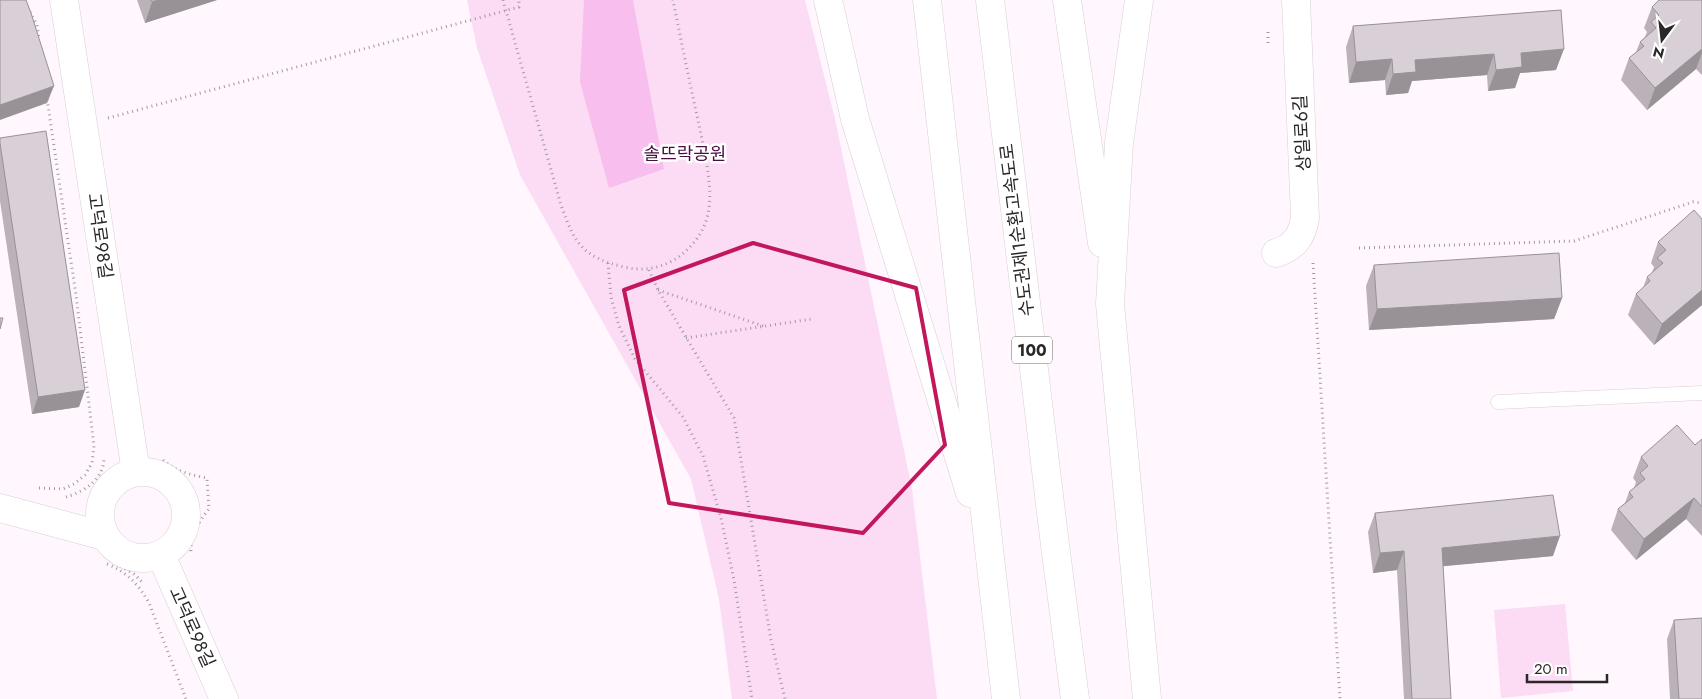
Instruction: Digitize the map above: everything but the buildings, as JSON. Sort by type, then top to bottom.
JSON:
[{"type":"main road","name":"고덕로98길","points":[[64,0],[136,472]]},
{"type":"main road","points":[[828,0],[854,119],[989,556]]},
{"type":"main road","points":[[927,0],[1006,699]]},
{"type":"main road","name":"수도권제1순환고속도로","points":[[990,0],[1050,509],[1075,699]]},
{"type":"main road","points":[[1067,0],[1110,304],[1147,699]]},
{"type":"main road","points":[[1110,304],[1119,144],[1139,0]]},
{"type":"main road","name":"상일로6길","points":[[1287,247],[1303,230],[1305,212],[1296,0]]},
{"type":"main road","points":[[0,508],[105,547],[112,547],[137,559],[151,558],[161,555],[175,545],[183,534],[186,521],[186,507],[182,495],[173,484],[162,476],[150,472],[136,472],[112,484],[104,496],[100,509],[100,522],[105,547]]},
{"type":"main road","name":"고덕로98길","points":[[161,555],[224,699]]},
{"type":"lane","points":[[1498,402],[1702,393]]},
{"type":"path","points":[[503,0],[568,226],[578,243],[593,258],[629,269],[649,270],[665,265],[690,247],[702,230],[708,214],[709,195],[706,163],[673,0]]},
{"type":"path","points":[[113,116],[518,7],[519,0]]},
{"type":"path","points":[[28,8],[37,25],[39,45]]},
{"type":"path","points":[[34,488],[62,489],[74,484],[84,476],[92,463],[94,446],[76,295],[46,93]]},
{"type":"path","points":[[1359,248],[1574,242],[1693,202],[1702,204]]},
{"type":"path","points":[[1287,247],[1309,251],[1313,258],[1340,699]]},
{"type":"path","points":[[608,263],[611,297],[619,326],[635,358],[683,417],[703,456],[721,518],[732,571],[752,699]]},
{"type":"path","points":[[649,270],[658,290],[734,418],[771,640],[785,699]]},
{"type":"path","points":[[658,290],[766,327]]},
{"type":"path","points":[[686,338],[812,320]]},
{"type":"path","points":[[74,495],[88,487],[97,478],[104,464],[104,455]]},
{"type":"path","points":[[158,455],[169,466],[190,475],[206,478],[209,509]]},
{"type":"path","points":[[105,547],[145,586]]},
{"type":"path","points":[[105,563],[119,569],[142,590],[149,603],[186,699]]},
{"type":"highlighted area","points":[[753,243],[916,288],[945,445],[863,533],[669,503],[624,290]]},
{"type":"green space","name":"솔뜨락공원","points":[[467,0],[805,0],[835,119],[912,489],[937,699],[732,699],[719,599],[691,479],[520,175],[477,48]]},
{"type":"green space","points":[[1565,604],[1573,691],[1501,698],[1494,610]]},
{"type":"shaded area","points":[[584,0],[633,0],[664,169],[609,188],[580,82]]}]
